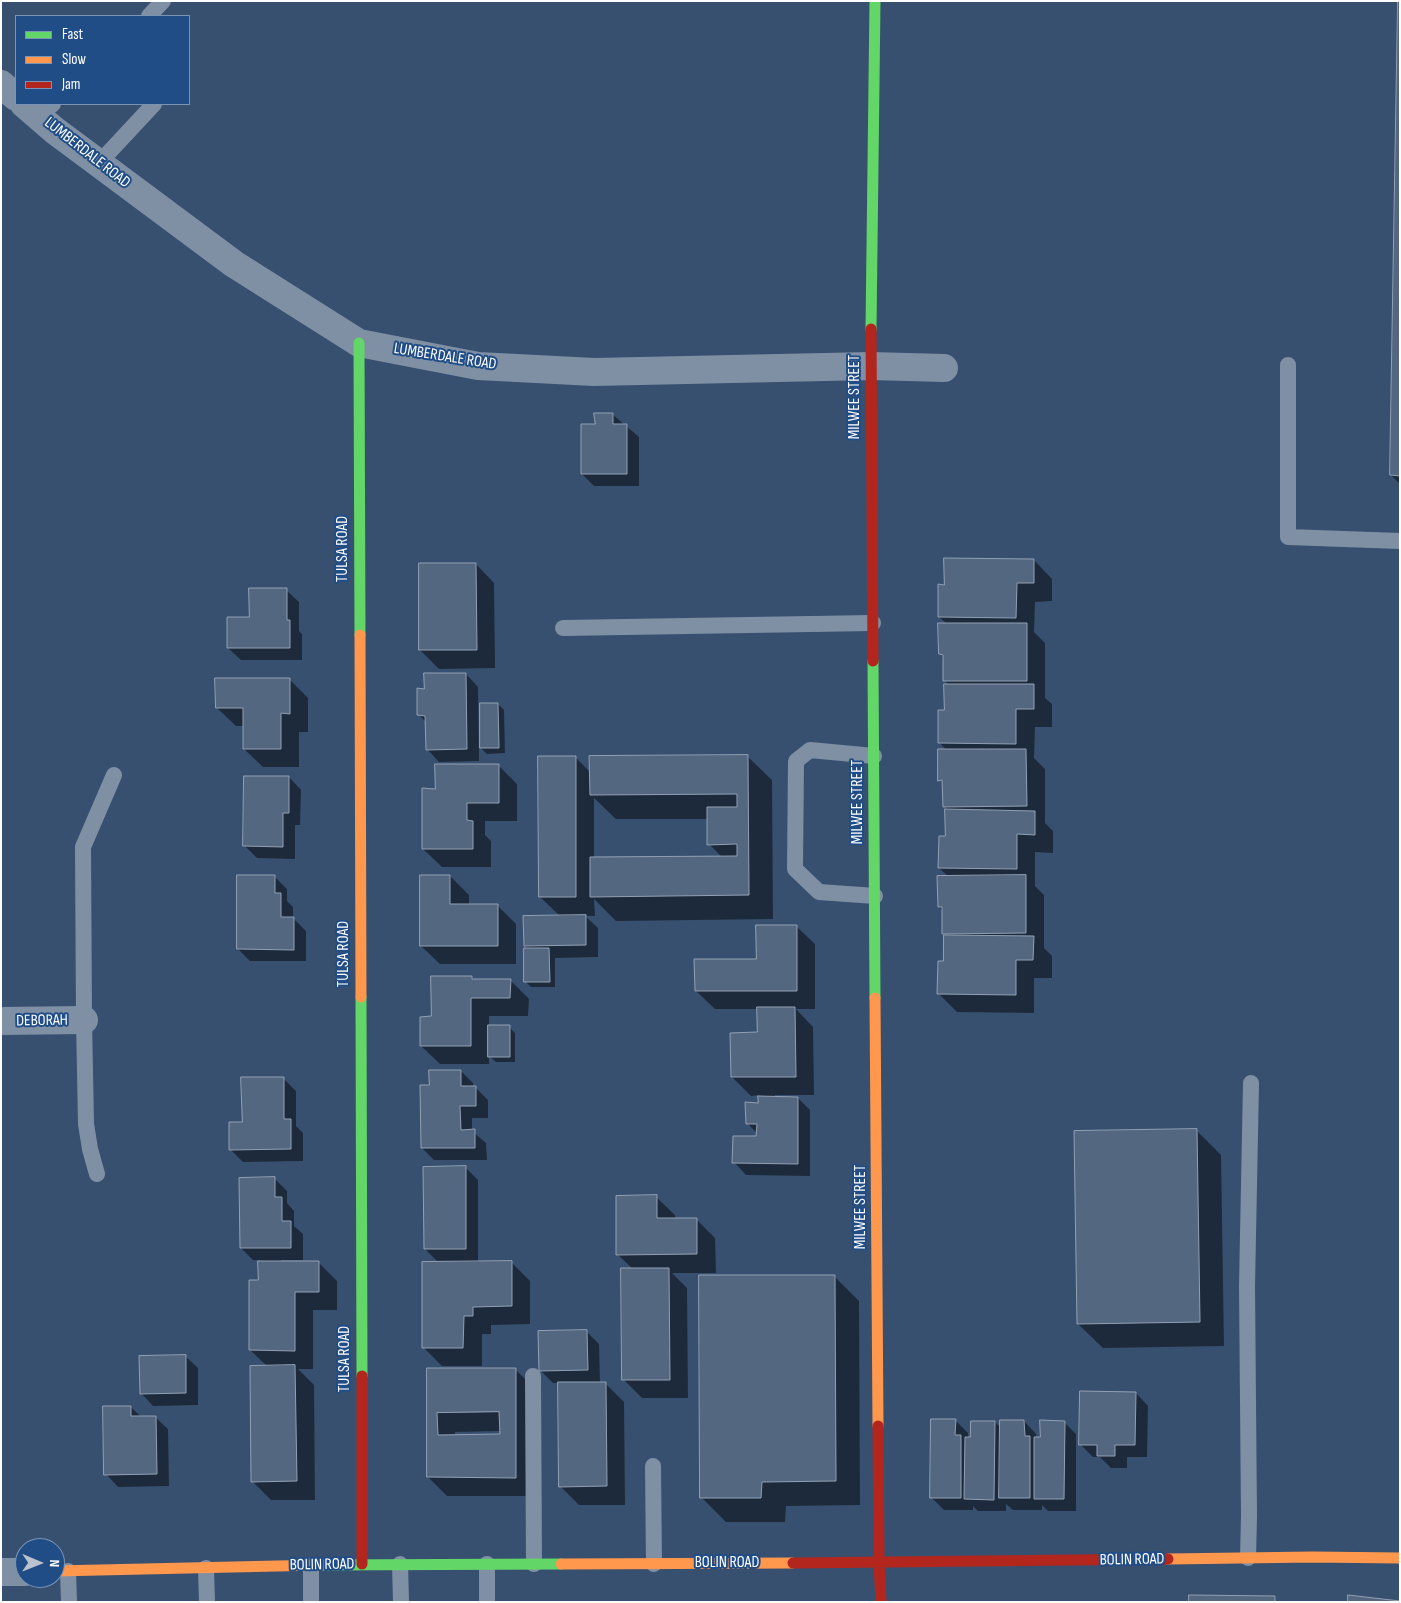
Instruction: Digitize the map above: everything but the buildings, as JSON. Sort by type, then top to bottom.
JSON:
[{"type":"street","name":"MILWEE STREET","points":[[876,1],[871,366],[879,1563],[881,1602]]},
{"type":"street","points":[[1,84],[15,96]]},
{"type":"street","name":"LUMBERDALE ROAD","points":[[39,108],[99,163],[234,264],[359,343],[478,366],[594,372],[871,366],[944,368]]},
{"type":"street","name":"TULSA ROAD","points":[[359,343],[362,1564]]},
{"type":"street","name":"DEBORAH","points":[[1,1022],[84,1020]]},
{"type":"street","name":"BOLIN ROAD","points":[[65,1571],[362,1564],[879,1563],[1400,1558]]},
{"type":"street","points":[[1,1572],[15,1572]]},
{"type":"lane","points":[[150,15],[163,1]]},
{"type":"lane","points":[[99,163],[153,105]]},
{"type":"lane","points":[[1288,365],[1288,537],[1400,541]]},
{"type":"lane","points":[[563,628],[873,623]]},
{"type":"lane","points":[[874,756],[810,750],[796,761],[794,869],[819,892],[875,896]]},
{"type":"lane","points":[[97,1174],[86,1124],[83,847],[114,775]]},
{"type":"lane","points":[[1248,1558],[1247,1286],[1251,1083]]},
{"type":"lane","points":[[533,1376],[534,1564]]},
{"type":"lane","points":[[652,1466],[654,1564]]},
{"type":"lane","points":[[400,1564],[401,1602]]},
{"type":"lane","points":[[487,1564],[487,1602]]},
{"type":"lane","points":[[310,1602],[311,1566]]},
{"type":"lane","points":[[206,1568],[207,1602]]},
{"type":"lane","points":[[65,1584],[69,1602]]},
{"type":"traffic: fast","points":[[871,329],[875,1]]},
{"type":"traffic: fast","points":[[359,343],[360,635]]},
{"type":"traffic: fast","points":[[873,661],[875,998]]},
{"type":"traffic: fast","points":[[361,997],[362,1376]]},
{"type":"traffic: fast","points":[[322,1565],[561,1564]]},
{"type":"traffic: slow","points":[[360,635],[361,997]]},
{"type":"traffic: slow","points":[[875,998],[878,1426]]},
{"type":"traffic: slow","points":[[1168,1559],[1400,1558]]},
{"type":"traffic: slow","points":[[561,1564],[793,1563]]},
{"type":"traffic: slow","points":[[65,1571],[322,1565]]},
{"type":"traffic: jam","points":[[871,329],[873,661]]},
{"type":"traffic: jam","points":[[362,1376],[362,1564]]},
{"type":"traffic: jam","points":[[878,1426],[881,1602]]},
{"type":"traffic: jam","points":[[793,1563],[1168,1559]]}]
